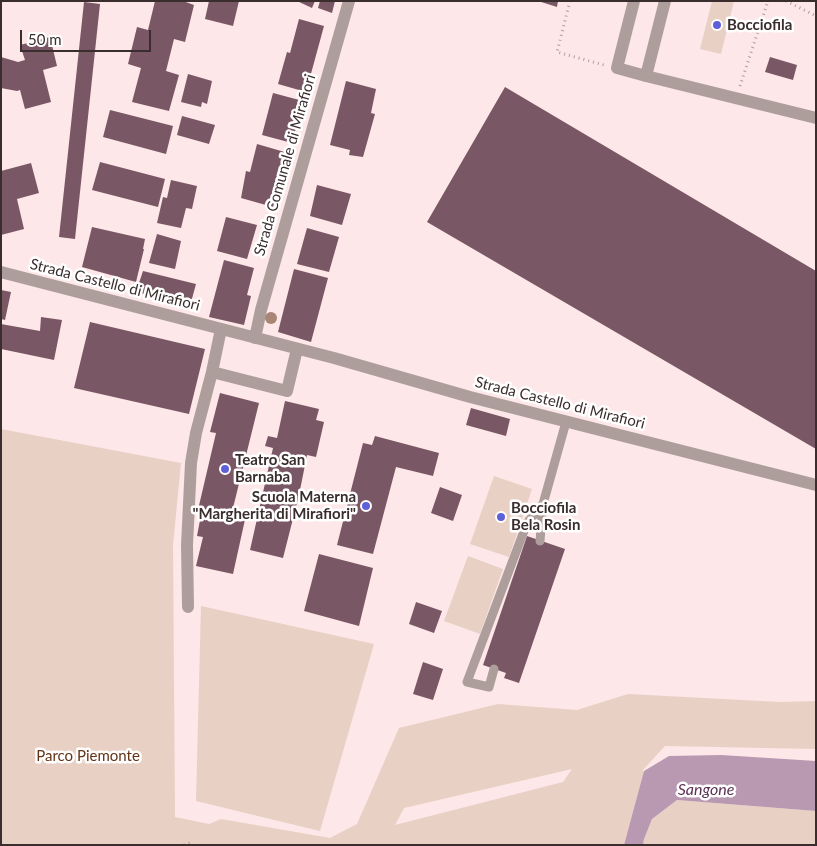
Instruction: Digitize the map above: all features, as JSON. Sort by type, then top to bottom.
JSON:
[{"type":"street","name":"Strada Comunale di Mirafiori","points":[[255,338],[261,310],[349,1]]},
{"type":"street","points":[[634,1],[617,68],[816,118]]},
{"type":"street","points":[[646,76],[665,1]]},
{"type":"street","name":"Strada Castello di Mirafiori","points":[[1,272],[334,358],[470,397],[816,485]]},
{"type":"street","points":[[188,606],[186,545],[191,463],[221,329]]},
{"type":"street","points":[[212,372],[287,391],[297,349]]},
{"type":"lane","points":[[540,541],[543,504],[566,422]]},
{"type":"lane","points":[[494,668],[489,687],[467,682],[527,523],[543,504]]},
{"type":"path","points":[[570,1],[557,52],[617,68]]},
{"type":"path","points":[[736,98],[768,1]]},
{"type":"path","points":[[786,1],[816,16]]},
{"type":"path","points":[[184,845],[192,842]]},
{"type":"green space","name":"Bocciofila","points":[[712,1],[734,1],[721,54],[700,49]]},
{"type":"green space","name":"Parco Piemonte","points":[[1,429],[181,463],[173,545],[175,817],[209,824],[221,819],[330,838],[357,824],[399,728],[498,704],[577,710],[628,694],[780,702],[816,701],[816,749],[665,746],[642,771],[644,771],[624,845],[1,845]],"holes":[[[572,769],[563,782],[395,825],[404,808]]]},
{"type":"green space","name":"Bocciofila Bela Rosin","points":[[494,476],[532,489],[509,557],[470,544]]},
{"type":"green space","name":"Bocciofila Bela Rosin","points":[[468,556],[503,569],[480,634],[444,621]]},
{"type":"green space","points":[[201,606],[374,644],[320,831],[196,801]]},
{"type":"green space","points":[[677,800],[816,811],[816,845],[643,845],[652,819]]},
{"type":"water","name":"Sangone","points":[[721,755],[816,761],[816,811],[677,800],[652,819],[643,845],[624,845],[644,771],[669,756]]},
{"type":"building","points":[[155,1],[183,1],[194,5],[185,42],[174,39],[166,71],[179,75],[169,111],[132,102],[141,68],[128,64],[137,27],[148,30]]},
{"type":"building","points":[[209,1],[239,1],[233,26],[205,19]]},
{"type":"building","points":[[297,1],[315,1],[312,8]]},
{"type":"building","points":[[320,1],[335,1],[332,13],[318,8]]},
{"type":"building","points":[[538,1],[558,1],[557,7]]},
{"type":"building","points":[[84,2],[100,4],[75,239],[59,237]]},
{"type":"building","points":[[299,19],[324,26],[306,92],[278,84],[287,52],[290,53]]},
{"type":"building","points":[[50,37],[57,66],[43,70],[51,102],[25,109],[20,90],[1,88],[1,57],[18,62],[25,60],[20,45]]},
{"type":"building","points":[[770,57],[797,65],[793,80],[765,72]]},
{"type":"building","points":[[188,74],[212,81],[207,104],[202,102],[201,107],[181,102]]},
{"type":"building","points":[[346,81],[376,89],[371,113],[375,114],[363,157],[349,155],[350,150],[330,145]]},
{"type":"building","points":[[505,87],[816,271],[816,449],[427,222]]},
{"type":"building","points":[[273,93],[303,101],[292,143],[262,135]]},
{"type":"building","points":[[110,110],[173,126],[166,154],[103,137]]},
{"type":"building","points":[[182,116],[215,125],[209,144],[177,135]]},
{"type":"building","points":[[257,144],[288,153],[273,207],[241,198],[246,171],[250,172]]},
{"type":"building","points":[[100,162],[165,179],[158,207],[92,190]]},
{"type":"building","points":[[31,163],[39,193],[17,199],[24,229],[1,235],[1,171]]},
{"type":"building","points":[[171,180],[197,186],[192,209],[186,208],[181,228],[157,223],[163,197],[167,198]]},
{"type":"building","points":[[317,185],[351,194],[342,225],[310,216]]},
{"type":"building","points":[[226,217],[257,225],[247,259],[217,251]]},
{"type":"building","points":[[92,227],[145,239],[136,282],[82,267]]},
{"type":"building","points":[[307,228],[339,237],[329,272],[297,264]]},
{"type":"building","points":[[157,234],[181,241],[175,269],[149,263]]},
{"type":"building","points":[[224,260],[254,268],[247,295],[251,296],[244,325],[209,317]]},
{"type":"building","points":[[294,269],[328,278],[311,342],[278,332]]},
{"type":"building","points":[[143,271],[196,284],[190,306],[136,292]]},
{"type":"building","points":[[1,290],[11,292],[5,320],[1,319]]},
{"type":"building","points":[[41,317],[62,320],[54,360],[1,349],[1,324],[40,331]]},
{"type":"building","points":[[90,322],[205,349],[189,414],[74,388]]},
{"type":"building","name":"Teatro San Barnaba","points":[[220,393],[259,403],[232,512],[246,515],[233,574],[196,566],[203,537],[197,536],[201,515],[197,514],[216,433],[210,432]]},
{"type":"building","points":[[285,401],[319,409],[316,420],[324,422],[316,457],[307,455],[283,558],[250,550],[273,448],[265,446],[268,436],[277,438]]},
{"type":"building","points":[[471,408],[510,419],[506,436],[466,425]]},
{"type":"building","name":"Scuola Materna \"Margherita di Mirafiori\"","points":[[375,436],[439,453],[433,476],[396,467],[373,554],[337,545],[363,443],[372,445]]},
{"type":"building","points":[[440,487],[462,495],[453,521],[431,513]]},
{"type":"building","points":[[527,536],[565,549],[519,683],[504,678],[506,673],[483,665]]},
{"type":"building","points":[[319,554],[373,568],[359,626],[304,611]]},
{"type":"building","points":[[416,602],[442,611],[434,633],[409,624]]},
{"type":"building","points":[[423,662],[443,669],[433,700],[413,694]]},
{"type":"place","name":"Bocciofila","points":[[717,25]]},
{"type":"place","name":"Teatro San Barnaba","points":[[225,469]]},
{"type":"place","name":"Scuola Materna \"Margherita di Mirafiori\"","points":[[366,506]]},
{"type":"place","name":"Bocciofila Bela Rosin","points":[[501,517]]}]
